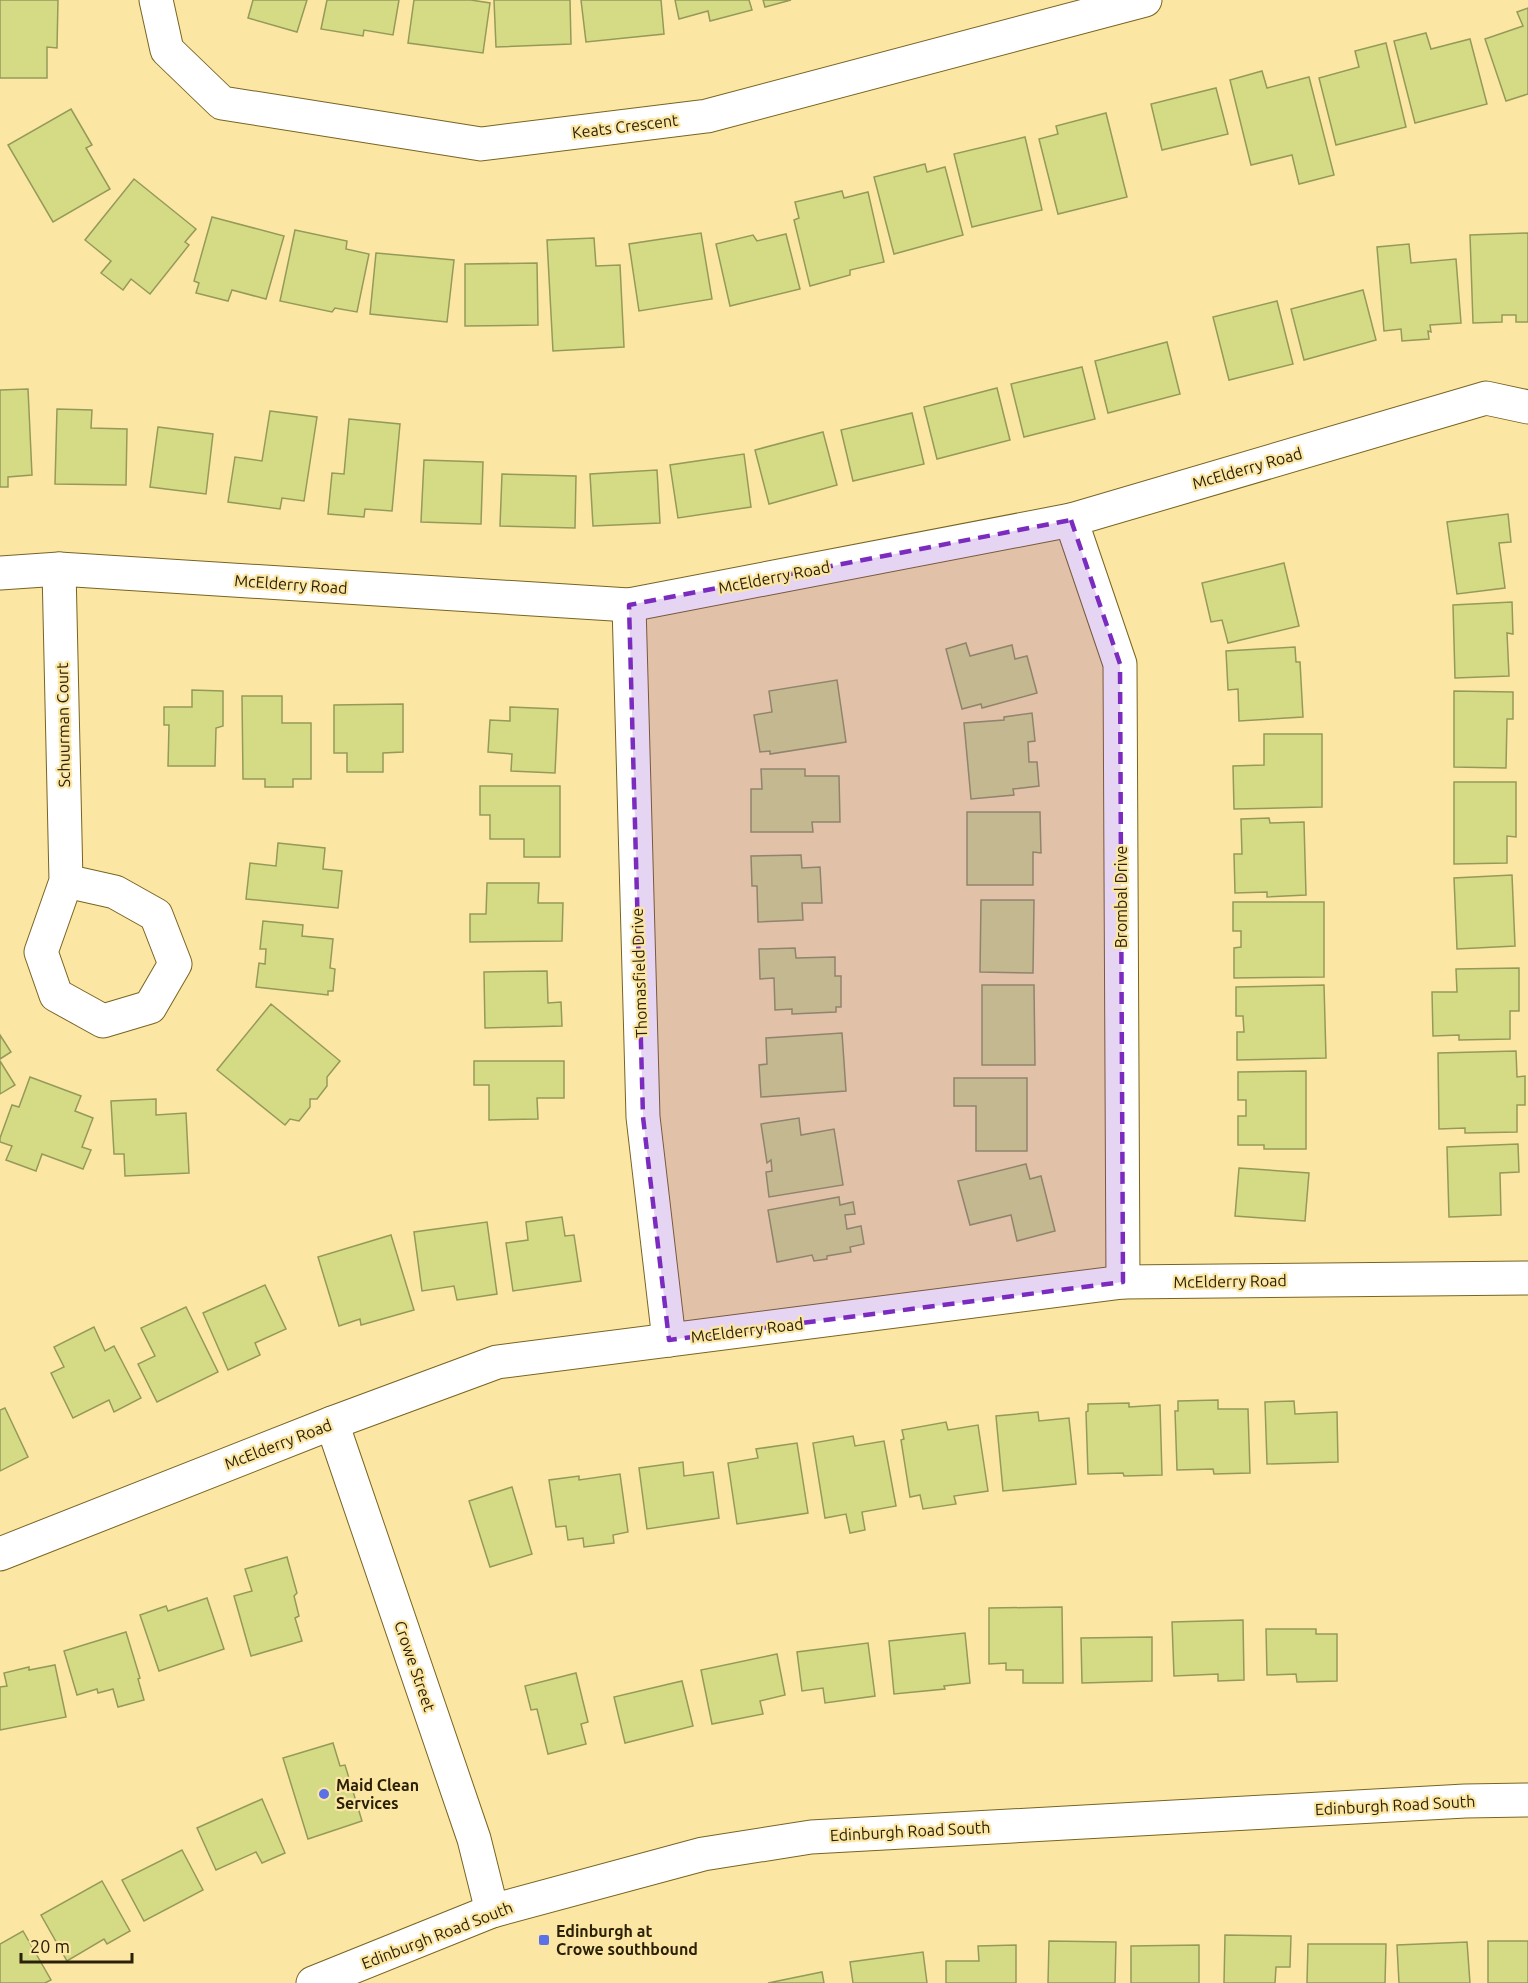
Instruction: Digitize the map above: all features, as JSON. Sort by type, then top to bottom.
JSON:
[{"type":"street","name":"Keats Crescent","points":[[156,0],[167,50],[222,103],[481,144],[707,116],[1145,0]]},
{"type":"street","name":"McElderry Road","points":[[0,573],[59,569],[629,605],[1071,520],[1486,398],[1528,407]]},
{"type":"street","name":"Brombal Drive","points":[[1071,520],[1120,664],[1123,1282]]},
{"type":"street","name":"Schuurman Court","points":[[59,569],[66,881],[41,952],[56,995],[103,1021],[150,1007],[175,964],[156,915],[115,892],[66,881]]},
{"type":"street","name":"Thomasfield Drive","points":[[629,605],[644,1117],[669,1340]]},
{"type":"street","name":"McElderry Road","points":[[0,1554],[332,1423],[497,1362],[1123,1282],[1528,1278]]},
{"type":"street","name":"Crowe Street","points":[[332,1423],[474,1839],[492,1911]]},
{"type":"street","name":"Edinburgh Road South","points":[[313,1983],[492,1911],[703,1854],[811,1837],[1465,1801],[1528,1800]]},
{"type":"highlighted area","points":[[1071,520],[1120,664],[1123,1282],[669,1340],[643,1117],[629,605]]},
{"type":"building","points":[[0,0],[58,0],[57,48],[47,47],[47,78],[0,78]]},
{"type":"building","points":[[253,0],[307,0],[297,32],[248,18]]},
{"type":"building","points":[[327,0],[399,0],[393,35],[364,30],[363,36],[321,29]]},
{"type":"building","points":[[414,0],[471,0],[490,3],[483,53],[408,43]]},
{"type":"building","points":[[494,0],[570,0],[571,44],[496,47]]},
{"type":"building","points":[[581,0],[661,0],[664,34],[586,42]]},
{"type":"building","points":[[675,0],[749,0],[752,10],[710,21],[708,11],[679,19]]},
{"type":"building","points":[[763,0],[791,0],[765,7]]},
{"type":"building","points":[[1528,8],[1528,94],[1506,101],[1485,39],[1523,26],[1517,12]]},
{"type":"building","points":[[1426,33],[1431,49],[1470,39],[1487,104],[1415,123],[1394,41]]},
{"type":"building","points":[[1386,43],[1406,127],[1336,145],[1319,78],[1359,67],[1355,51]]},
{"type":"building","points":[[1262,71],[1267,88],[1309,77],[1334,175],[1299,184],[1292,155],[1251,165],[1230,80]]},
{"type":"building","points":[[1216,88],[1228,134],[1162,150],[1151,104]]},
{"type":"building","points":[[71,109],[92,145],[86,148],[110,189],[53,222],[8,145]]},
{"type":"building","points":[[1106,113],[1127,197],[1058,214],[1039,139],[1058,134],[1056,126]]},
{"type":"building","points":[[1025,137],[1042,210],[972,227],[954,154]]},
{"type":"building","points":[[925,164],[927,172],[945,167],[963,235],[894,254],[874,177]]},
{"type":"building","points":[[134,179],[196,229],[185,242],[189,245],[150,294],[131,279],[123,290],[101,273],[111,261],[85,240]]},
{"type":"building","points":[[842,191],[844,198],[868,192],[884,262],[850,270],[850,275],[810,286],[794,220],[799,218],[795,202]]},
{"type":"building","points":[[212,217],[284,236],[266,299],[232,290],[228,301],[196,293],[199,283],[194,281]]},
{"type":"building","points":[[295,230],[347,241],[346,249],[369,254],[357,312],[335,308],[332,312],[280,301]]},
{"type":"building","points":[[701,233],[712,299],[639,311],[629,244]]},
{"type":"building","points":[[1528,233],[1528,322],[1516,322],[1516,315],[1502,315],[1502,322],[1473,323],[1470,235]]},
{"type":"building","points":[[786,234],[800,289],[730,306],[716,244],[753,235],[757,241]]},
{"type":"building","points":[[594,238],[596,266],[620,265],[624,347],[553,351],[547,240]]},
{"type":"building","points":[[1409,244],[1411,263],[1456,259],[1461,323],[1430,325],[1429,339],[1402,341],[1401,329],[1384,331],[1377,247]]},
{"type":"building","points":[[376,253],[454,260],[447,322],[370,314]]},
{"type":"building","points":[[537,263],[538,325],[465,326],[465,264]]},
{"type":"building","points":[[1363,290],[1376,340],[1304,360],[1291,309]]},
{"type":"building","points":[[1277,301],[1293,364],[1229,380],[1213,317]]},
{"type":"building","points":[[1167,342],[1180,394],[1108,413],[1095,361]]},
{"type":"building","points":[[1082,367],[1095,419],[1024,437],[1011,384]]},
{"type":"building","points":[[997,388],[1010,440],[937,459],[924,407]]},
{"type":"building","points":[[28,389],[32,475],[8,477],[8,487],[0,487],[0,390]]},
{"type":"building","points":[[57,409],[92,410],[91,428],[127,429],[126,485],[55,484]]},
{"type":"building","points":[[270,411],[317,417],[304,501],[282,498],[280,509],[228,502],[235,457],[262,461]]},
{"type":"building","points":[[912,413],[924,464],[853,481],[841,430]]},
{"type":"building","points":[[349,419],[400,424],[392,511],[365,509],[364,517],[328,514],[332,473],[344,474]]},
{"type":"building","points":[[158,427],[213,434],[206,494],[150,487]]},
{"type":"building","points":[[823,432],[837,485],[769,504],[755,450]]},
{"type":"building","points":[[744,454],[751,507],[678,518],[670,465]]},
{"type":"building","points":[[424,460],[483,462],[481,524],[421,522]]},
{"type":"building","points":[[657,470],[660,523],[593,526],[590,474]]},
{"type":"building","points":[[502,474],[576,476],[575,528],[500,526]]},
{"type":"building","points":[[1508,514],[1511,542],[1499,543],[1505,588],[1457,594],[1447,522]]},
{"type":"building","points":[[1284,563],[1299,626],[1228,643],[1222,620],[1211,622],[1202,583]]},
{"type":"building","points":[[1512,602],[1513,634],[1507,633],[1509,676],[1455,678],[1453,605]]},
{"type":"building","points":[[966,643],[970,656],[1012,645],[1015,659],[1027,656],[1037,693],[982,708],[981,704],[962,709],[946,649]]},
{"type":"building","points":[[1295,647],[1296,662],[1300,662],[1303,717],[1239,721],[1238,689],[1228,690],[1226,651]]},
{"type":"building","points":[[837,680],[846,742],[770,754],[770,751],[760,752],[754,715],[772,712],[769,691]]},
{"type":"building","points":[[192,690],[223,691],[223,726],[216,728],[215,766],[168,766],[169,725],[164,725],[164,707],[192,707]]},
{"type":"building","points":[[1454,691],[1513,692],[1513,719],[1507,719],[1506,768],[1454,767]]},
{"type":"building","points":[[242,696],[282,696],[282,723],[311,723],[311,779],[293,779],[293,787],[265,787],[265,779],[243,779]]},
{"type":"building","points":[[403,704],[403,752],[383,753],[383,772],[347,772],[347,753],[334,753],[334,705]]},
{"type":"building","points":[[510,707],[558,709],[555,773],[511,771],[512,754],[488,752],[490,720],[510,721]]},
{"type":"building","points":[[1032,713],[1035,741],[1028,742],[1029,762],[1037,762],[1039,786],[1013,789],[1014,795],[971,799],[964,723],[1004,720],[1004,717]]},
{"type":"building","points":[[1264,734],[1322,734],[1322,807],[1234,809],[1233,766],[1264,765]]},
{"type":"building","points":[[761,769],[805,769],[805,776],[839,776],[840,822],[812,822],[813,832],[751,832],[751,789],[762,789]]},
{"type":"building","points":[[1454,782],[1516,782],[1516,837],[1507,836],[1507,863],[1454,864]]},
{"type":"building","points":[[480,786],[560,786],[560,857],[524,857],[524,839],[490,839],[490,815],[480,815]]},
{"type":"building","points":[[967,812],[1040,812],[1041,853],[1033,852],[1033,885],[967,885]]},
{"type":"building","points":[[1269,818],[1270,823],[1304,822],[1306,895],[1267,897],[1267,892],[1235,893],[1234,854],[1242,854],[1241,819]]},
{"type":"building","points":[[278,843],[325,848],[323,869],[342,871],[338,908],[246,899],[250,863],[276,866]]},
{"type":"building","points":[[801,855],[802,868],[820,867],[822,903],[802,903],[803,920],[758,922],[757,886],[752,886],[751,856]]},
{"type":"building","points":[[1512,875],[1515,946],[1457,949],[1454,878]]},
{"type":"building","points":[[487,883],[539,883],[538,903],[563,903],[562,941],[470,942],[470,914],[486,914]]},
{"type":"building","points":[[981,900],[1034,900],[1033,973],[980,972]]},
{"type":"building","points":[[1233,902],[1324,902],[1324,977],[1234,978],[1234,948],[1241,947],[1241,931],[1233,931]]},
{"type":"building","points":[[263,921],[303,925],[302,936],[333,939],[330,968],[335,969],[333,991],[328,991],[328,995],[256,987],[259,963],[265,964],[266,949],[260,949]]},
{"type":"building","points":[[795,948],[796,958],[835,957],[835,976],[841,976],[841,1007],[836,1007],[836,1012],[792,1014],[792,1009],[775,1010],[774,978],[760,979],[759,949]]},
{"type":"building","points":[[1519,968],[1519,1011],[1510,1011],[1510,1039],[1459,1040],[1459,1035],[1433,1036],[1432,992],[1457,992],[1456,969]]},
{"type":"building","points":[[547,971],[548,1003],[561,1002],[562,1026],[485,1028],[484,972]]},
{"type":"building","points":[[982,985],[1034,985],[1035,1065],[982,1065]]},
{"type":"building","points":[[1324,985],[1326,1058],[1237,1060],[1237,1032],[1244,1032],[1243,1016],[1236,1016],[1236,987]]},
{"type":"building","points":[[271,1004],[340,1061],[327,1077],[327,1086],[317,1099],[310,1099],[310,1107],[299,1121],[290,1119],[285,1125],[217,1070]]},
{"type":"building","points":[[842,1033],[846,1091],[761,1097],[759,1065],[767,1064],[766,1038]]},
{"type":"building","points":[[0,1035],[11,1052],[0,1059]]},
{"type":"building","points":[[1516,1051],[1517,1077],[1525,1076],[1525,1105],[1517,1105],[1517,1132],[1465,1133],[1465,1128],[1439,1129],[1438,1053]]},
{"type":"building","points":[[0,1061],[15,1085],[0,1094]]},
{"type":"building","points":[[474,1061],[564,1061],[564,1098],[537,1098],[538,1119],[489,1120],[489,1085],[474,1085]]},
{"type":"building","points":[[1306,1071],[1306,1149],[1264,1149],[1264,1145],[1238,1145],[1238,1116],[1246,1116],[1246,1100],[1238,1100],[1238,1072]]},
{"type":"building","points":[[30,1077],[81,1096],[75,1111],[93,1118],[82,1147],[91,1150],[83,1169],[42,1154],[36,1171],[6,1160],[12,1146],[0,1142],[0,1138],[12,1105],[19,1107]]},
{"type":"building","points":[[954,1078],[1027,1078],[1027,1151],[976,1151],[976,1106],[954,1106]]},
{"type":"building","points":[[156,1099],[156,1115],[186,1113],[189,1173],[125,1176],[124,1154],[114,1154],[111,1101]]},
{"type":"building","points":[[799,1118],[801,1135],[834,1129],[843,1185],[769,1197],[766,1172],[772,1171],[771,1160],[767,1163],[761,1124]]},
{"type":"building","points":[[1518,1144],[1519,1172],[1500,1173],[1501,1215],[1449,1217],[1447,1147]]},
{"type":"building","points":[[1026,1164],[1030,1179],[1041,1176],[1055,1231],[1017,1241],[1011,1215],[970,1225],[958,1181]]},
{"type":"building","points":[[1239,1168],[1309,1173],[1305,1221],[1235,1216]]},
{"type":"building","points":[[839,1197],[840,1205],[853,1202],[855,1214],[845,1215],[847,1229],[861,1226],[864,1244],[850,1247],[851,1252],[827,1256],[827,1259],[814,1261],[812,1255],[777,1262],[768,1210]]},
{"type":"building","points":[[562,1217],[565,1236],[574,1235],[581,1281],[513,1291],[506,1243],[528,1240],[526,1222]]},
{"type":"building","points":[[487,1222],[497,1294],[457,1300],[454,1286],[422,1291],[414,1232]]},
{"type":"building","points":[[391,1235],[414,1310],[361,1325],[360,1319],[339,1326],[318,1257]]},
{"type":"building","points":[[265,1285],[286,1329],[255,1343],[260,1355],[228,1370],[203,1313]]},
{"type":"building","points":[[186,1307],[218,1372],[157,1402],[138,1364],[155,1356],[141,1328]]},
{"type":"building","points":[[94,1327],[105,1351],[114,1346],[141,1398],[114,1412],[109,1400],[73,1418],[51,1373],[64,1367],[54,1347]]},
{"type":"building","points":[[1218,1400],[1218,1409],[1248,1409],[1250,1473],[1214,1474],[1213,1469],[1177,1470],[1175,1411],[1178,1411],[1178,1401]]},
{"type":"building","points":[[1294,1401],[1295,1414],[1337,1412],[1338,1462],[1267,1464],[1265,1402]]},
{"type":"building","points":[[1129,1403],[1129,1407],[1160,1405],[1162,1475],[1088,1474],[1086,1412],[1088,1404]]},
{"type":"building","points":[[5,1408],[28,1457],[0,1471],[0,1410]]},
{"type":"building","points":[[1038,1412],[1039,1421],[1069,1418],[1076,1484],[1003,1491],[996,1416]]},
{"type":"building","points":[[946,1422],[948,1430],[978,1425],[988,1491],[954,1496],[956,1504],[923,1509],[920,1495],[910,1497],[901,1440],[904,1439],[902,1430]]},
{"type":"building","points":[[853,1436],[855,1446],[884,1441],[896,1506],[862,1512],[865,1530],[850,1533],[846,1514],[825,1518],[813,1443]]},
{"type":"building","points":[[797,1443],[808,1513],[737,1524],[728,1463],[758,1458],[756,1449]]},
{"type":"building","points":[[683,1462],[684,1476],[713,1472],[719,1518],[647,1529],[639,1468]]},
{"type":"building","points":[[620,1474],[628,1532],[613,1535],[614,1543],[584,1547],[583,1538],[568,1540],[566,1526],[556,1527],[549,1480],[579,1476],[579,1480]]},
{"type":"building","points":[[512,1487],[532,1554],[490,1567],[469,1501]]},
{"type":"building","points":[[287,1557],[297,1593],[294,1596],[299,1616],[295,1618],[302,1641],[251,1656],[234,1596],[252,1591],[245,1569]]},
{"type":"building","points":[[207,1598],[224,1649],[159,1671],[140,1615],[166,1606],[168,1611]]},
{"type":"building","points":[[1062,1607],[1063,1683],[1023,1683],[1023,1670],[1006,1670],[1006,1663],[989,1664],[989,1608]]},
{"type":"building","points":[[1243,1620],[1244,1680],[1218,1681],[1218,1674],[1174,1676],[1172,1622]]},
{"type":"building","points":[[1266,1629],[1316,1629],[1316,1634],[1337,1634],[1337,1681],[1297,1682],[1296,1674],[1267,1675]]},
{"type":"building","points":[[126,1632],[144,1700],[118,1707],[113,1689],[98,1693],[97,1689],[77,1695],[64,1651]]},
{"type":"building","points":[[965,1633],[970,1683],[944,1686],[945,1689],[894,1694],[889,1641]]},
{"type":"building","points":[[1152,1637],[1152,1681],[1082,1683],[1081,1638]]},
{"type":"building","points":[[868,1643],[875,1696],[825,1703],[823,1688],[802,1691],[797,1652]]},
{"type":"building","points":[[777,1654],[785,1695],[760,1701],[763,1714],[712,1724],[701,1670]]},
{"type":"building","points":[[55,1665],[66,1717],[0,1730],[0,1687],[7,1686],[4,1673],[29,1667],[29,1670]]},
{"type":"building","points":[[576,1673],[588,1722],[581,1724],[586,1744],[548,1754],[537,1709],[531,1710],[525,1686]]},
{"type":"building","points":[[682,1681],[693,1726],[625,1743],[614,1697]]},
{"type":"building","name":"Maid Clean Services","points":[[333,1743],[340,1766],[345,1765],[362,1821],[308,1839],[283,1758]]},
{"type":"building","points":[[262,1799],[285,1853],[262,1863],[256,1852],[216,1870],[197,1828]]},
{"type":"building","points":[[182,1850],[203,1890],[144,1921],[122,1880]]},
{"type":"building","points":[[102,1881],[130,1931],[107,1944],[104,1939],[67,1961],[41,1915]]},
{"type":"building","points":[[23,1931],[51,1980],[45,1983],[0,1983],[0,1944]]},
{"type":"building","points":[[1225,1935],[1291,1936],[1290,1967],[1276,1967],[1275,1983],[1224,1983]]},
{"type":"building","points":[[1049,1941],[1116,1942],[1115,1983],[1048,1983]]},
{"type":"building","points":[[1488,1941],[1528,1941],[1528,1983],[1488,1983]]},
{"type":"building","points":[[1467,1942],[1470,1983],[1399,1983],[1397,1945]]},
{"type":"building","points":[[1308,1944],[1386,1944],[1385,1983],[1307,1983]]},
{"type":"building","points":[[1016,1945],[1016,1983],[946,1983],[946,1961],[979,1961],[978,1946]]},
{"type":"building","points":[[1199,1945],[1199,1983],[1131,1983],[1131,1946]]},
{"type":"building","points":[[923,1952],[927,1983],[853,1983],[850,1962]]},
{"type":"building","points":[[822,1972],[824,1983],[768,1983]]},
{"type":"place","name":"Maid Clean Services","points":[[324,1794]]},
{"type":"place","name":"Edinburgh at Crowe southbound","points":[[544,1940]]}]
